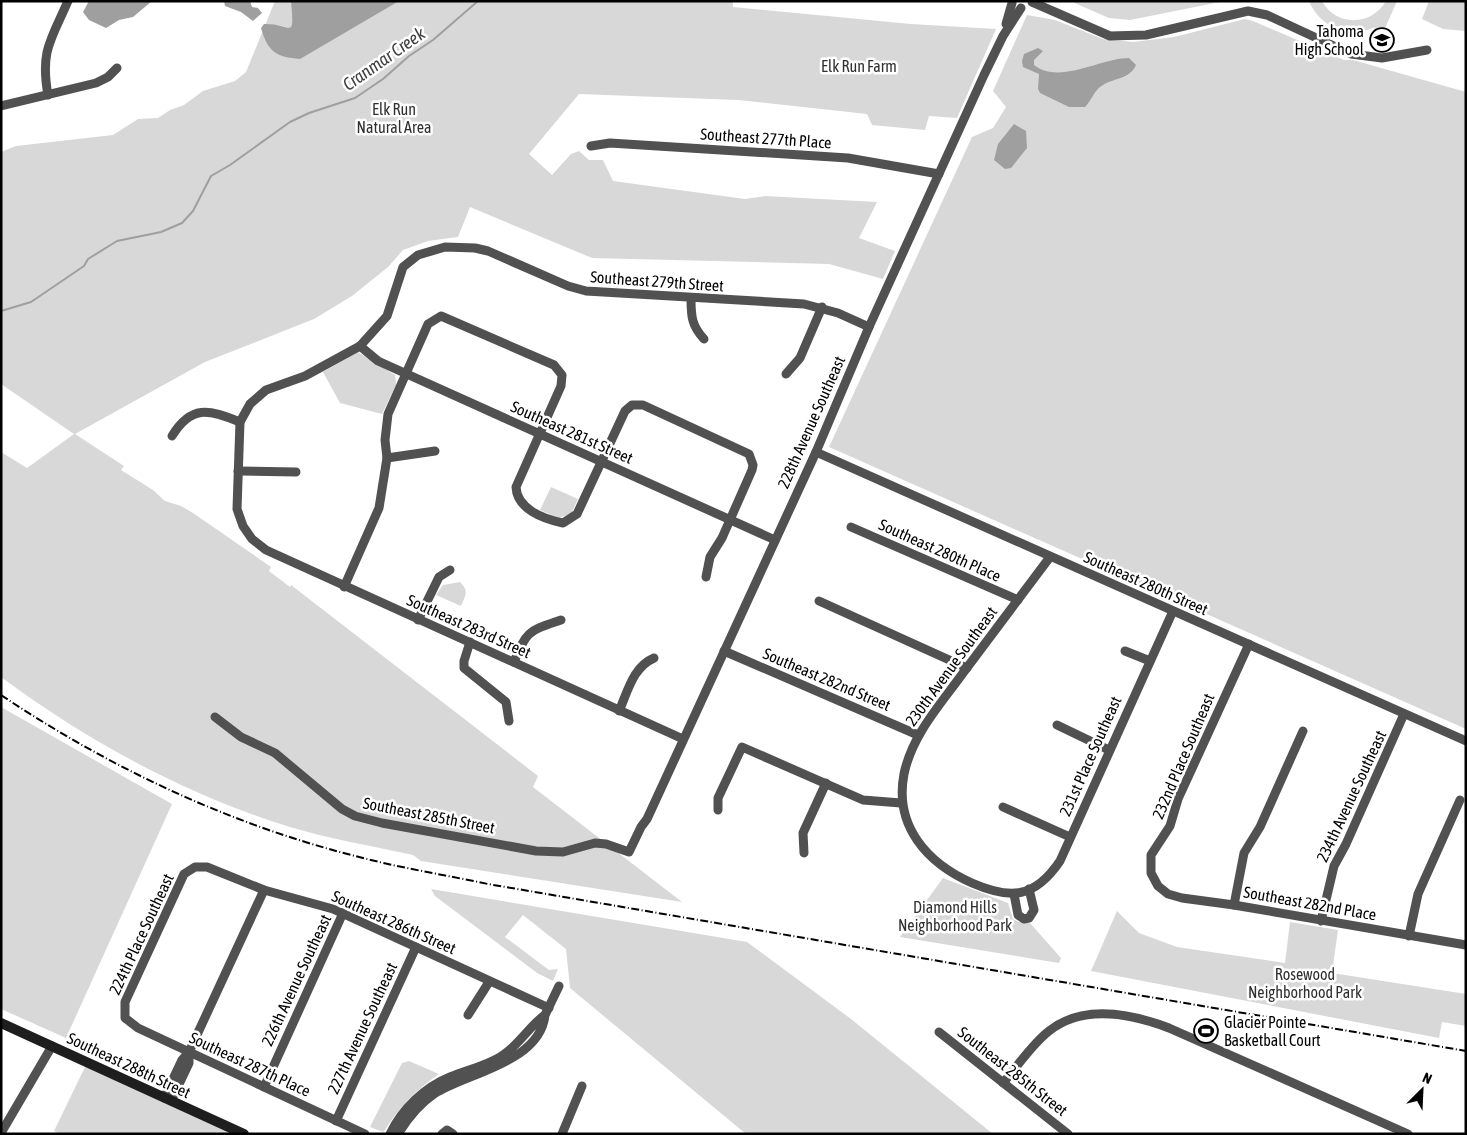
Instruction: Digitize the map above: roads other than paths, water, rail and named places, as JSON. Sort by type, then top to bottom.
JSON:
[{"type":"street","points":[[48,95],[44,72],[45,55],[68,1]]},
{"type":"street","points":[[1042,1],[1056,13]]},
{"type":"street","points":[[1011,2],[1021,8],[1032,2],[1110,36],[1130,37],[1146,35],[1248,11],[1268,15],[1351,54],[1382,58],[1427,50]]},
{"type":"street","name":"228th Avenue Southeast","points":[[1002,36],[1011,2]]},
{"type":"street","name":"228th Avenue Southeast","points":[[647,820],[682,739],[816,452],[868,327],[938,174],[1002,36],[1021,8]]},
{"type":"street","points":[[1,106],[96,83],[108,77],[117,68]]},
{"type":"street","name":"Southeast 277th Place","points":[[591,146],[610,144],[848,158],[938,174]]},
{"type":"street","name":"Southeast 279th Street","points":[[360,346],[387,316],[403,267],[418,255],[445,247],[475,248],[586,292],[804,304],[822,307],[868,327]]},
{"type":"street","points":[[691,299],[691,320],[695,329],[704,339]]},
{"type":"street","points":[[786,374],[800,358],[822,307]]},
{"type":"street","points":[[344,587],[376,517],[387,458],[385,440],[388,414],[428,324],[436,317],[446,317],[554,365],[562,375],[561,386],[518,480],[518,499],[526,508],[556,522],[567,522],[577,514],[625,412],[632,405],[643,405],[746,451],[752,460],[752,470],[730,520],[710,557],[706,577]]},
{"type":"street","points":[[296,472],[238,471],[240,422],[250,404],[266,390],[305,376],[360,346]]},
{"type":"street","name":"Southeast 281st Street","points":[[360,346],[378,361],[775,540]]},
{"type":"street","points":[[172,436],[186,417],[198,412],[213,412],[240,422]]},
{"type":"street","points":[[387,458],[435,451]]},
{"type":"street","name":"Southeast 280th Street","points":[[816,452],[1466,741]]},
{"type":"street","name":"Southeast 283rd Street","points":[[238,471],[237,508],[248,534],[266,550],[682,739]]},
{"type":"street","name":"Southeast 280th Place","points":[[851,527],[1018,600]]},
{"type":"street","name":"230th Avenue Southeast","points":[[901,803],[904,775],[918,735],[1050,557]]},
{"type":"street","points":[[418,620],[439,577],[450,570]]},
{"type":"street","points":[[819,601],[967,668]]},
{"type":"street","name":"231st Place Southeast","points":[[1014,894],[1038,885],[1052,872],[1070,837],[1173,611]]},
{"type":"street","points":[[514,662],[527,634],[561,620]]},
{"type":"street","points":[[470,642],[464,661],[464,668],[506,702],[509,721]]},
{"type":"street","name":"232nd Place Southeast","points":[[1154,880],[1151,855],[1170,826],[1178,799],[1249,644]]},
{"type":"street","name":"Southeast 282nd Street","points":[[724,651],[918,735]]},
{"type":"street","points":[[1125,651],[1150,661]]},
{"type":"street","points":[[619,711],[638,669],[644,662],[654,658]]},
{"type":"street","name":"234th Avenue Southeast","points":[[1321,921],[1334,866],[1346,844],[1404,714]]},
{"type":"street","name":"Southeast 285th Street","points":[[215,717],[236,733],[287,761],[342,809],[355,816],[382,824],[536,851],[556,853],[595,843],[617,847],[629,852],[640,827],[647,820]]},
{"type":"street","points":[[1057,726],[1110,750]]},
{"type":"street","points":[[1234,905],[1244,853],[1260,827],[1303,731]]},
{"type":"street","points":[[718,810],[718,798],[742,747],[863,800],[901,803],[912,832],[923,849],[936,863],[954,875],[990,891],[1005,895],[1014,894],[1018,915],[1024,919],[1029,918],[1034,910],[1029,889]]},
{"type":"street","points":[[804,853],[803,833],[826,783]]},
{"type":"street","points":[[1409,936],[1418,894],[1460,800]]},
{"type":"street","points":[[1003,807],[1070,837]]},
{"type":"street","name":"Southeast 286th Street","points":[[194,867],[207,867],[264,890],[343,913],[489,982],[547,1012]]},
{"type":"street","name":"224th Place Southeast","points":[[126,1018],[125,1002],[184,874],[194,867]]},
{"type":"street","name":"Southeast 282nd Place","points":[[1154,880],[1162,890],[1175,896],[1466,945]]},
{"type":"street","points":[[168,1099],[182,1060],[190,1052],[264,890]]},
{"type":"street","name":"226th Avenue Southeast","points":[[264,1087],[343,913]]},
{"type":"street","name":"227th Avenue Southeast","points":[[336,1121],[416,947]]},
{"type":"street","points":[[468,1015],[489,982]]},
{"type":"street","points":[[398,1134],[414,1111],[433,1094],[458,1081],[494,1069],[518,1054],[544,1025],[547,1012],[559,986]]},
{"type":"street","points":[[390,1134],[402,1113],[418,1097],[449,1077],[499,1058],[518,1044],[547,1012]]},
{"type":"street","points":[[1003,1083],[1037,1042],[1061,1024],[1090,1014],[1107,1013],[1144,1020],[1170,1028],[1408,1134]]},
{"type":"street","name":"Southeast 287th Place","points":[[126,1018],[132,1025],[364,1134]]},
{"type":"street","name":"Southeast 288th Street","points":[[1,1023],[244,1134]]},
{"type":"street","name":"Southeast 285th Street","points":[[939,1032],[1068,1134]]},
{"type":"street","points":[[1,1133],[52,1046]]},
{"type":"street","points":[[562,1134],[582,1086]]},
{"type":"street","points":[[442,1134],[448,1130],[453,1134]]},
{"type":"waterway","name":"Cranmar Creek","points":[[1,311],[31,302],[84,266],[88,259],[117,241],[161,232],[182,223],[193,211],[211,176],[230,165],[290,122],[309,113],[355,98],[433,40],[478,1]]},
{"type":"railway","points":[[1,695],[42,722],[128,770],[218,811],[311,844],[375,861],[488,884],[1466,1051]]},
{"type":"place","name":"Tahoma High School","points":[[1382,40]]},
{"type":"place","name":"Glacier Pointe Basketball Court","points":[[1206,1031]]},
{"type":"park label","name":"Elk Run Farm","points":[[859,66]]},
{"type":"park label","name":"Elk Run Natural Area","points":[[394,118]]},
{"type":"park label","name":"Diamond Hills Neighborhood Park","points":[[955,916]]},
{"type":"park label","name":"Rosewood Neighborhood Park","points":[[1305,983]]}]
